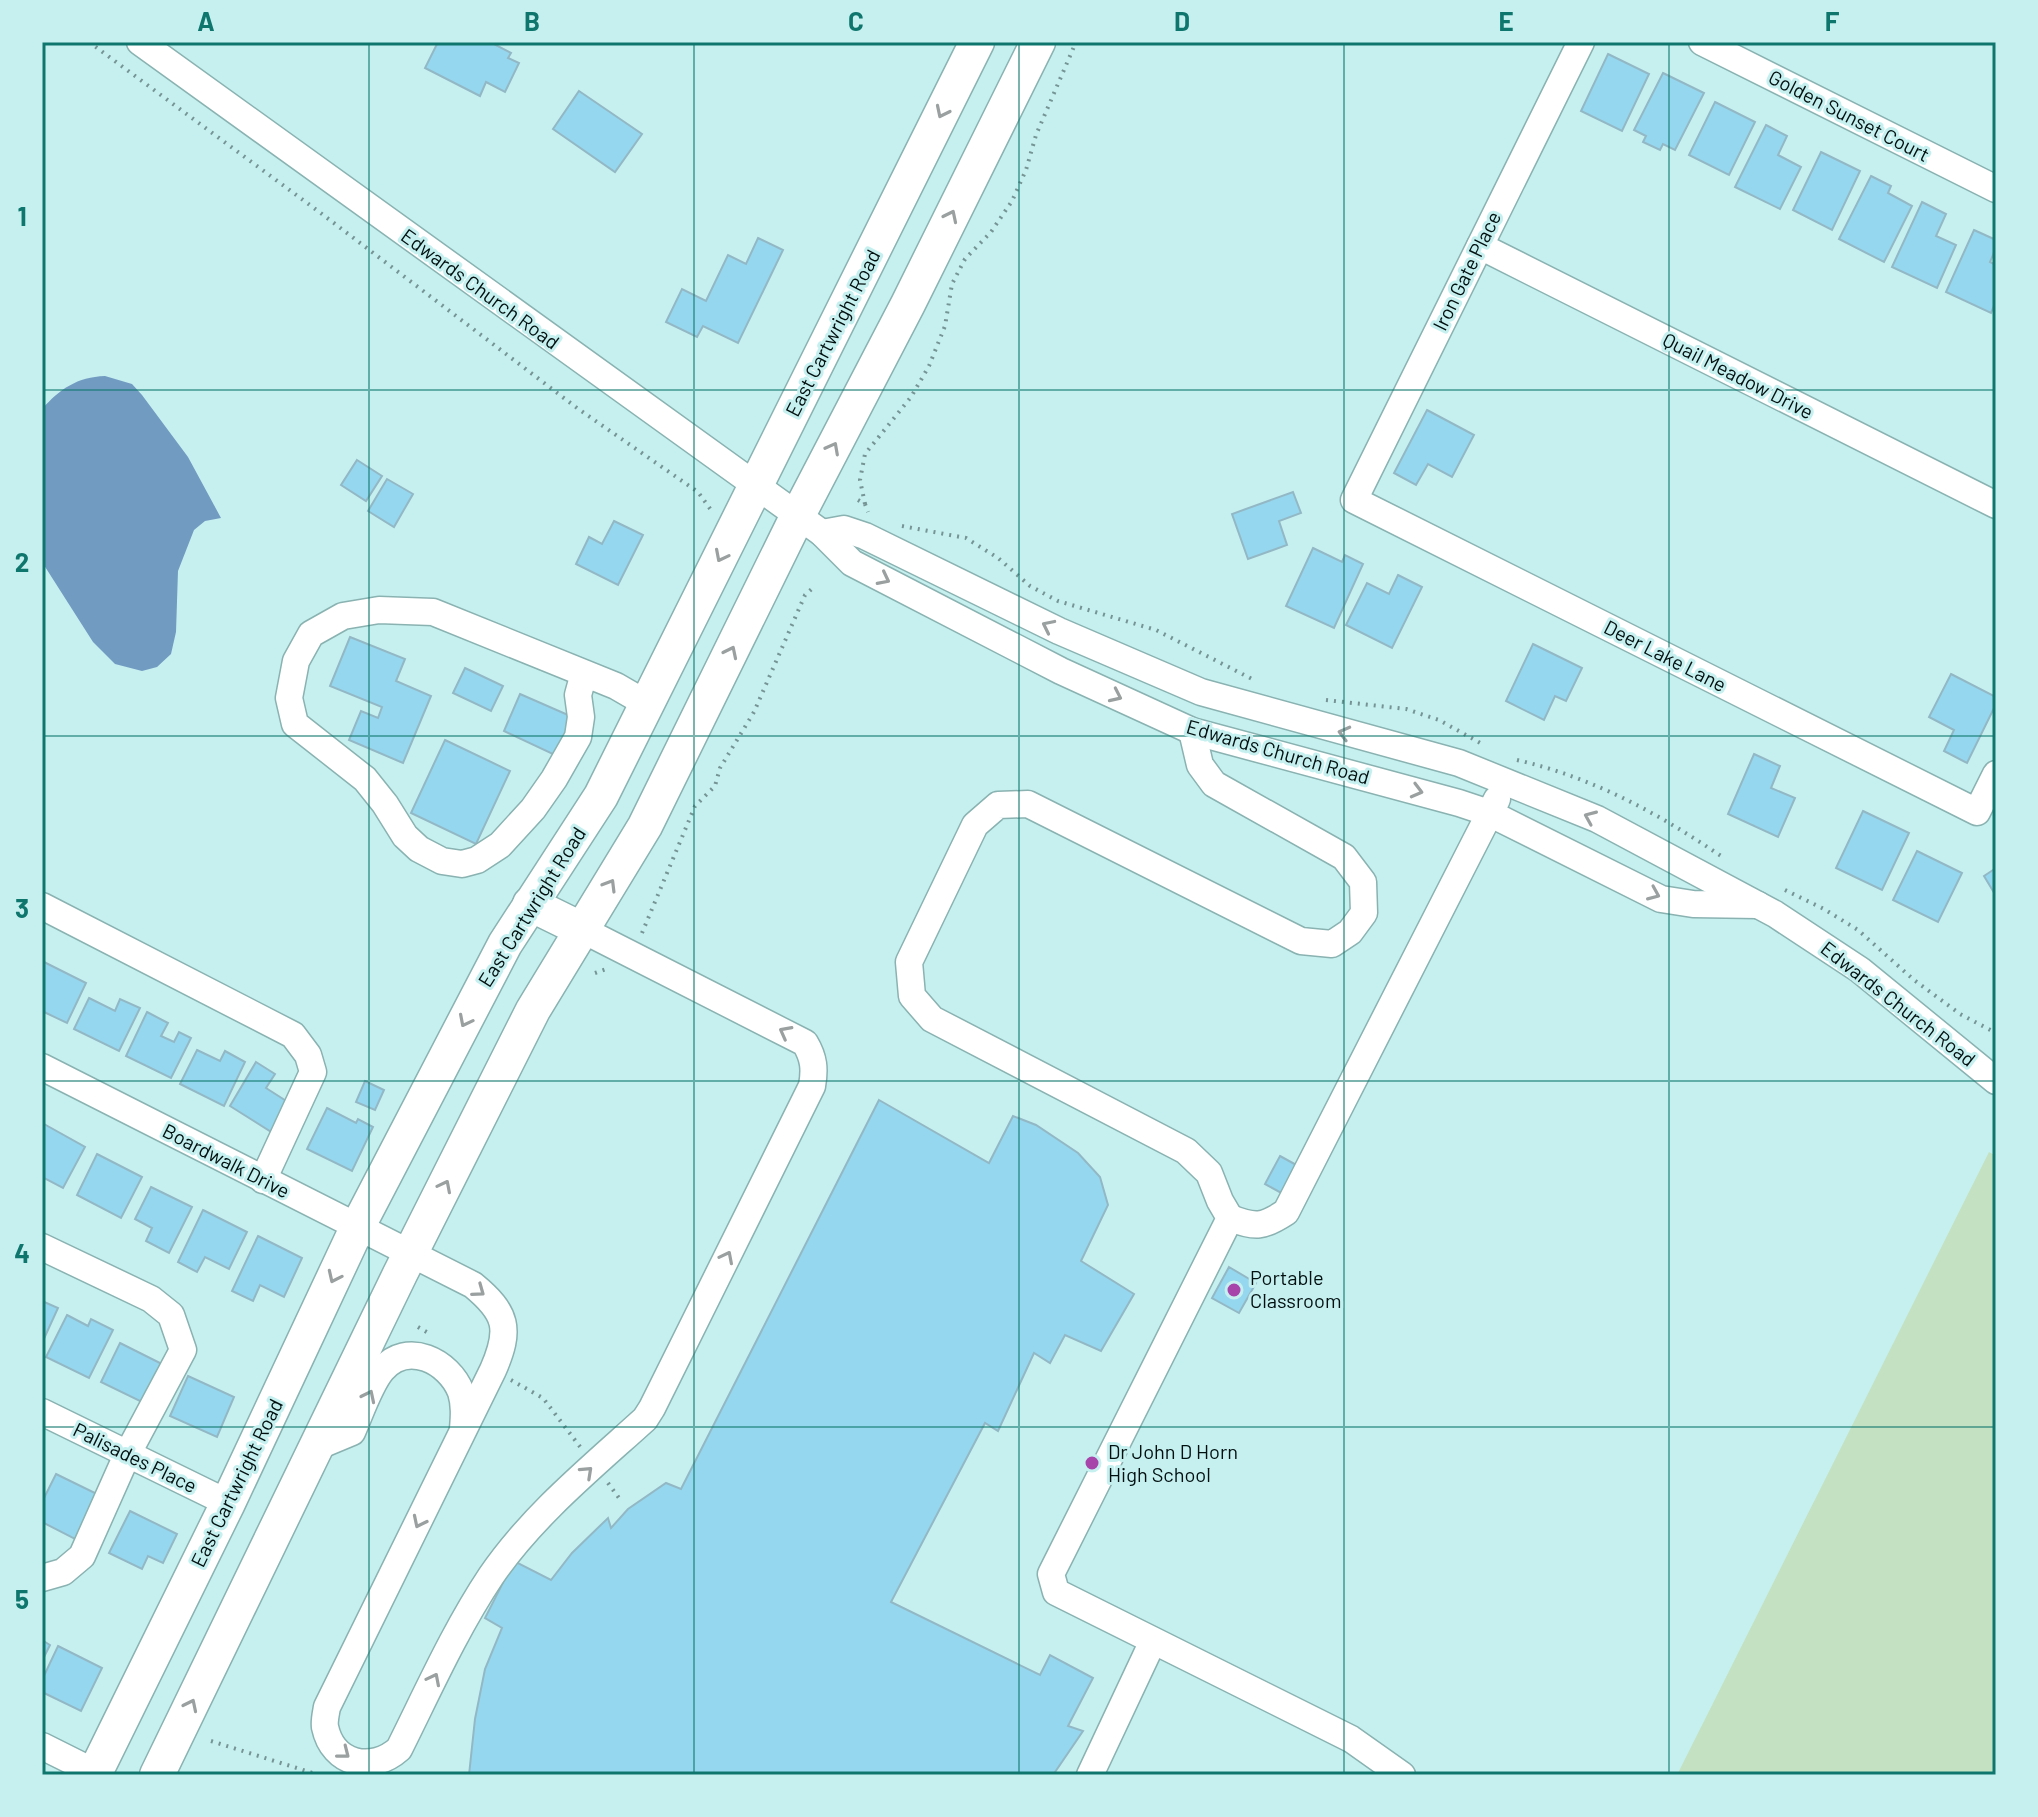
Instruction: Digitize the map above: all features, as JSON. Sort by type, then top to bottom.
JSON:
[{"type":"main road","name":"East Cartwright Road","points":[[96,1774],[357,1228],[505,944],[601,796],[977,42]]},
{"type":"main road","points":[[157,1775],[409,1255],[533,1010],[645,826],[810,525],[908,304],[1038,42]]},
{"type":"main road","points":[[530,904],[583,930]]},
{"type":"street","name":"Edwards Church Road","points":[[140,42],[810,525],[852,563],[1061,671],[1192,731],[1489,813],[1661,899],[1693,904],[1758,905]]},
{"type":"street","name":"Iron Gate Place","points":[[1354,500],[1581,42]]},
{"type":"street","name":"Golden Sunset Court","points":[[1702,42],[1996,189]]},
{"type":"street","name":"Quail Meadow Drive","points":[[1480,246],[1996,505]]},
{"type":"street","name":"Deer Lake Lane","points":[[1354,500],[1977,812],[1996,774]]},
{"type":"street","name":"Edwards Church Road","points":[[810,525],[844,529],[865,536],[1059,631],[1201,692],[1459,763],[1597,819],[1758,905],[1860,970],[1996,1081]]},
{"type":"street","points":[[584,673],[578,695],[581,717],[578,737],[554,779],[533,809],[500,845],[477,860],[462,864],[442,861],[419,849],[405,836],[365,779],[295,724],[289,698],[296,661],[311,634],[343,616],[379,610],[433,612],[584,673],[616,686],[647,704]]},
{"type":"street","points":[[1192,731],[1200,765],[1214,784],[1344,857],[1363,882],[1364,913],[1350,932],[1332,944],[1301,941],[1028,804],[998,805],[975,825],[909,962],[912,996],[932,1019],[1186,1151],[1209,1173],[1230,1218],[1250,1226],[1267,1224],[1286,1212],[1505,782]]},
{"type":"street","points":[[42,906],[293,1035],[308,1055],[313,1072],[263,1180]]},
{"type":"street","points":[[583,930],[628,952]]},
{"type":"street","name":"Boardwalk Drive","points":[[42,1067],[473,1285],[493,1302],[504,1324],[502,1351],[327,1707],[325,1726],[334,1747],[352,1761],[372,1764],[388,1759],[399,1749],[491,1576],[547,1509],[645,1419],[812,1086],[815,1071],[813,1056],[805,1043],[628,952]]},
{"type":"street","points":[[1230,1218],[1051,1574],[1056,1592],[1351,1739],[1402,1775]]},
{"type":"street","points":[[42,1247],[151,1299],[171,1315],[183,1350],[127,1455],[82,1556],[63,1572],[42,1578]]},
{"type":"street","points":[[316,1447],[352,1432],[381,1371],[404,1356],[433,1360],[446,1369],[456,1382],[465,1411],[462,1434]]},
{"type":"street","name":"Palisades Place","points":[[42,1412],[228,1503]]},
{"type":"street","points":[[1090,1775],[1153,1641]]},
{"type":"street","points":[[42,1746],[96,1774]]},
{"type":"path","points":[[89,42],[577,408],[698,492],[710,511],[716,507]]},
{"type":"path","points":[[865,504],[860,480],[865,454],[911,397],[929,366],[945,326],[952,284],[965,259],[991,232],[1012,201],[1076,42]]},
{"type":"path","points":[[595,973],[614,967],[642,933],[695,806],[715,786],[720,768],[754,712],[805,595],[814,587]]},
{"type":"path","points":[[418,1327],[431,1334]]},
{"type":"path","points":[[493,1370],[543,1398],[619,1498]]},
{"type":"path","points":[[211,1741],[319,1775]]},
{"type":"green space","points":[[1989,1152],[1996,1156],[1996,1775],[1677,1775]]},
{"type":"water","points":[[105,376],[132,384],[142,395],[188,457],[221,518],[205,521],[194,530],[178,571],[176,632],[171,654],[157,667],[142,671],[115,664],[93,642],[42,562],[42,409],[70,385]]},
{"type":"building","points":[[438,42],[490,42],[511,53],[508,58],[519,63],[505,92],[486,82],[480,96],[425,68]]},
{"type":"building","points":[[1608,54],[1649,74],[1622,131],[1581,111]]},
{"type":"building","points":[[1663,73],[1704,93],[1675,150],[1663,144],[1660,150],[1643,142],[1646,136],[1634,130]]},
{"type":"building","points":[[579,91],[642,134],[615,172],[553,129]]},
{"type":"building","points":[[1715,102],[1755,122],[1729,175],[1689,155]]},
{"type":"building","points":[[1766,125],[1787,136],[1778,155],[1801,167],[1780,209],[1735,187]]},
{"type":"building","points":[[1821,152],[1860,171],[1832,230],[1793,210]]},
{"type":"building","points":[[1871,176],[1891,186],[1888,193],[1912,206],[1884,262],[1839,239]]},
{"type":"building","points":[[1922,202],[1946,214],[1936,236],[1956,245],[1937,288],[1892,267]]},
{"type":"building","points":[[1974,230],[1996,240],[1990,262],[1996,265],[1996,301],[1991,313],[1946,292]]},
{"type":"building","points":[[758,238],[783,250],[738,343],[703,326],[697,337],[666,322],[682,289],[706,301],[728,255],[746,264]]},
{"type":"building","points":[[1427,410],[1474,435],[1452,477],[1428,464],[1416,485],[1394,473]]},
{"type":"building","points":[[357,460],[382,476],[366,501],[341,485]]},
{"type":"building","points":[[387,479],[413,494],[394,527],[368,511]]},
{"type":"building","points":[[1293,492],[1301,513],[1279,521],[1287,545],[1248,559],[1232,514]]},
{"type":"building","points":[[614,521],[643,535],[618,585],[576,564],[589,537],[602,544]]},
{"type":"building","points":[[1313,548],[1342,562],[1345,555],[1363,564],[1334,628],[1286,606]]},
{"type":"building","points":[[1398,575],[1422,587],[1392,648],[1346,625],[1367,583],[1389,594]]},
{"type":"building","points":[[350,637],[405,659],[396,681],[431,696],[403,763],[349,740],[361,711],[378,718],[382,707],[330,686]]},
{"type":"building","points":[[1533,644],[1582,668],[1566,701],[1555,696],[1544,720],[1506,701]]},
{"type":"building","points":[[465,668],[503,686],[491,711],[453,693]]},
{"type":"building","points":[[1951,674],[1996,697],[1996,704],[1967,763],[1944,751],[1954,730],[1929,717]]},
{"type":"building","points":[[520,694],[575,718],[557,756],[504,731]]},
{"type":"building","points":[[445,740],[510,771],[476,844],[411,813]]},
{"type":"building","points":[[1754,754],[1780,766],[1771,788],[1795,798],[1778,837],[1728,814]]},
{"type":"building","points":[[1863,811],[1909,833],[1882,890],[1836,868]]},
{"type":"building","points":[[1917,851],[1962,873],[1938,922],[1893,900]]},
{"type":"building","points":[[1996,868],[1996,896],[1984,876]]},
{"type":"building","points":[[42,961],[86,983],[67,1023],[42,1011]]},
{"type":"building","points":[[89,998],[115,1011],[120,999],[140,1008],[119,1051],[74,1029]]},
{"type":"building","points":[[147,1012],[168,1023],[161,1036],[174,1042],[179,1032],[191,1038],[171,1078],[126,1056]]},
{"type":"building","points":[[197,1050],[220,1061],[225,1051],[245,1062],[224,1106],[180,1084]]},
{"type":"building","points":[[256,1062],[275,1074],[266,1088],[291,1104],[273,1133],[230,1106]]},
{"type":"building","points":[[365,1081],[384,1090],[375,1110],[356,1102]]},
{"type":"building","points":[[879,1100],[989,1163],[1013,1116],[1036,1125],[1078,1153],[1100,1177],[1108,1205],[1081,1261],[1134,1294],[1101,1351],[1065,1335],[1050,1363],[1034,1353],[998,1431],[985,1423],[891,1602],[1040,1675],[1050,1655],[1093,1678],[1068,1726],[1083,1731],[1053,1775],[469,1775],[475,1719],[485,1669],[502,1628],[485,1618],[514,1561],[551,1580],[572,1553],[608,1518],[611,1528],[628,1509],[666,1483],[681,1489]]},
{"type":"building","points":[[327,1108],[356,1123],[358,1119],[373,1127],[352,1171],[307,1149]]},
{"type":"building","points":[[44,1124],[85,1147],[63,1188],[42,1177]]},
{"type":"building","points":[[97,1154],[142,1177],[121,1218],[77,1195]]},
{"type":"building","points":[[1280,1156],[1309,1172],[1294,1200],[1265,1184]]},
{"type":"building","points":[[151,1187],[192,1207],[169,1253],[146,1241],[152,1228],[135,1219]]},
{"type":"building","points":[[203,1210],[247,1232],[229,1269],[205,1257],[197,1272],[178,1262]]},
{"type":"building","points":[[258,1236],[302,1258],[284,1297],[260,1285],[253,1301],[232,1291]]},
{"type":"building","name":"Portable Classroom","points":[[1229,1267],[1256,1283],[1239,1313],[1212,1298]]},
{"type":"building","points":[[42,1301],[58,1308],[42,1343]]},
{"type":"building","points":[[67,1315],[88,1326],[91,1319],[113,1330],[89,1378],[46,1357]]},
{"type":"building","points":[[120,1343],[164,1365],[146,1404],[101,1382]]},
{"type":"building","points":[[188,1376],[234,1397],[217,1437],[170,1416]]},
{"type":"building","points":[[56,1474],[99,1495],[77,1540],[42,1522],[42,1502]]},
{"type":"building","points":[[130,1511],[177,1534],[163,1563],[148,1556],[142,1569],[109,1553]]},
{"type":"building","points":[[42,1640],[50,1645],[42,1661]]},
{"type":"building","points":[[58,1646],[102,1668],[81,1711],[42,1692],[42,1680]]},
{"type":"place","name":"Portable Classroom","points":[[1234,1290]]},
{"type":"place","name":"Dr John D Horn High School","points":[[1092,1463]]}]
